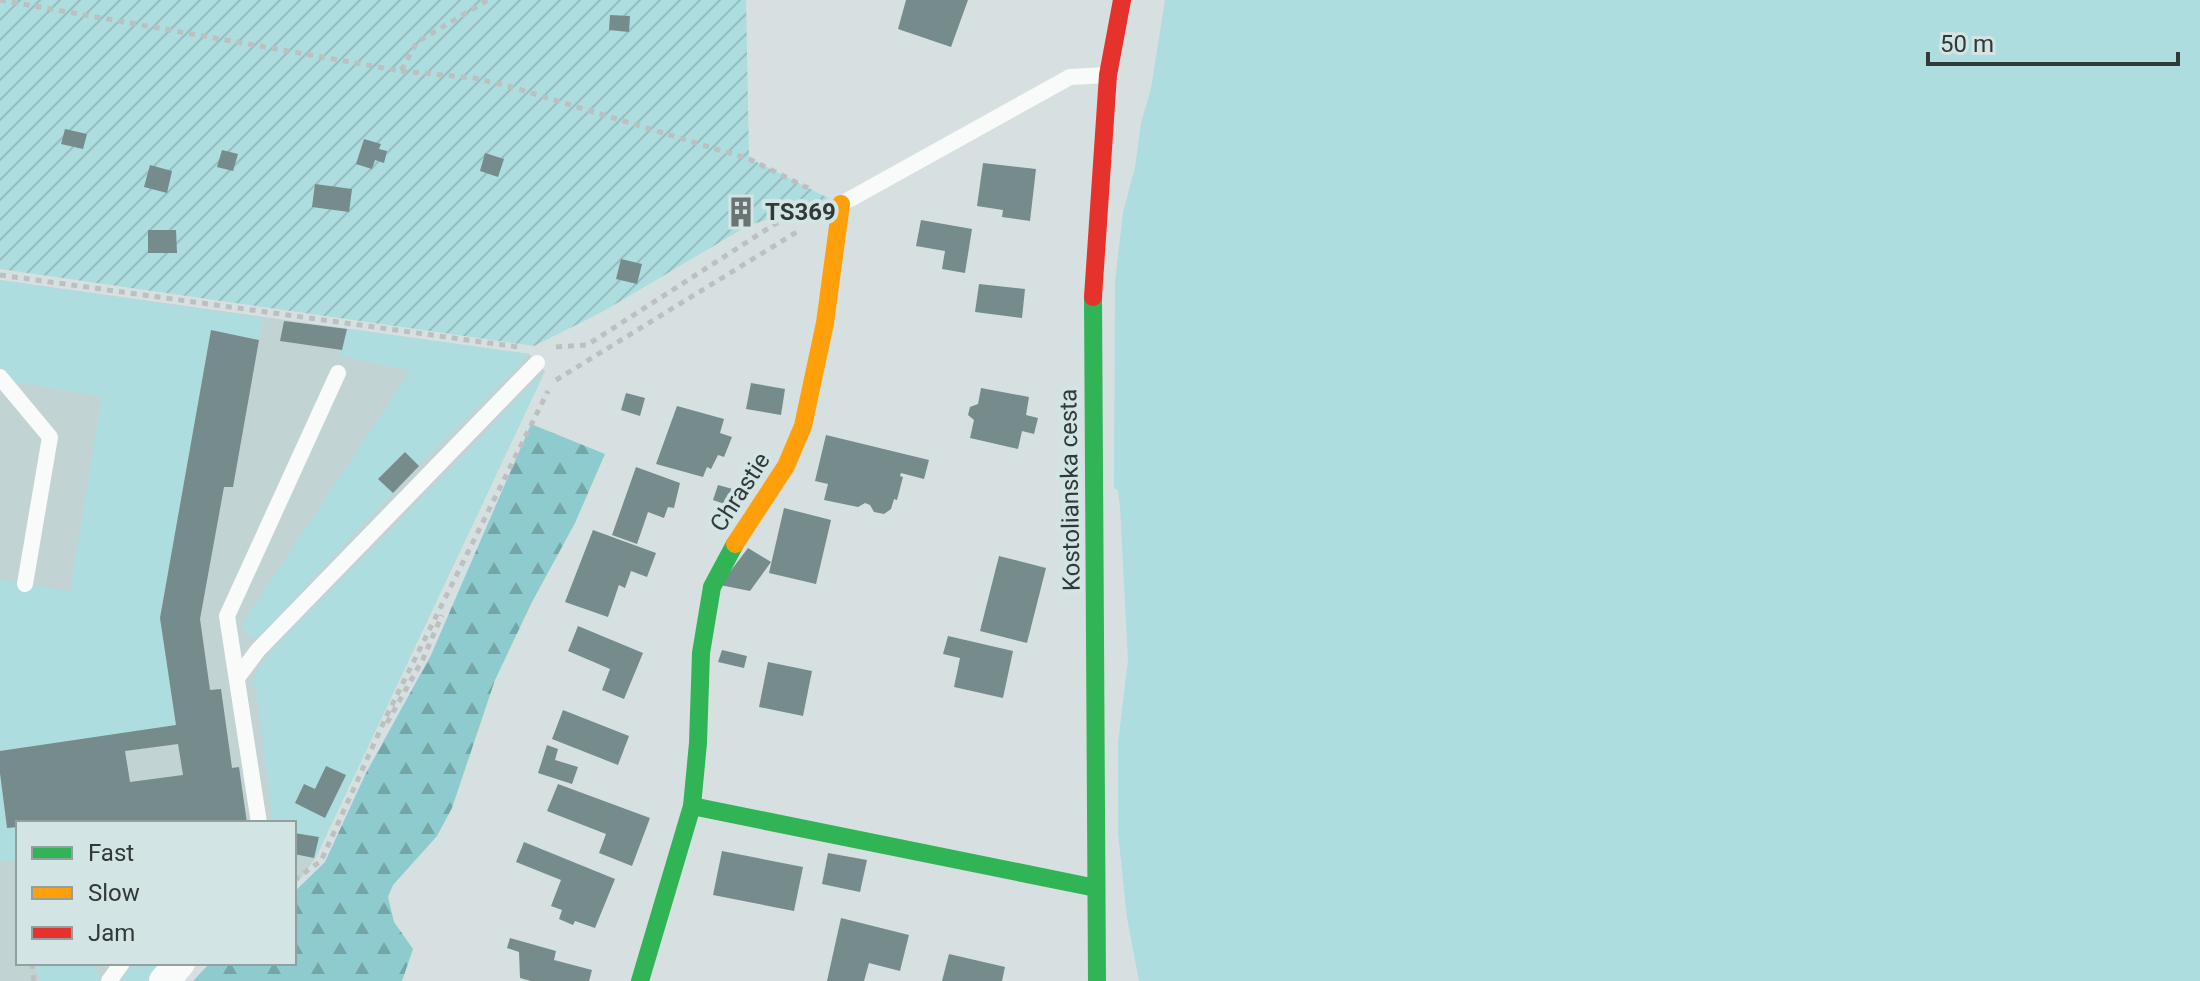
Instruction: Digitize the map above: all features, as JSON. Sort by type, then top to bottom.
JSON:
[{"type":"street","name":"Kostolianska cesta","points":[[1097,981],[1092,335],[1094,258],[1108,75],[1122,0]]},
{"type":"street","name":"Chrastie","points":[[640,981],[692,806],[701,653],[712,587],[723,562],[798,443],[825,323],[838,202]]},
{"type":"street","points":[[692,806],[1096,888]]},
{"type":"street","points":[[164,981],[178,965]]},
{"type":"lane","points":[[838,202],[1070,77],[1108,75]]},
{"type":"lane","points":[[237,678],[258,650],[537,363]]},
{"type":"lane","points":[[259,821],[227,616],[338,373]]},
{"type":"lane","points":[[0,377],[50,437],[25,584]]},
{"type":"path","points":[[0,0],[401,71],[474,78],[749,159],[838,202]]},
{"type":"path","points":[[401,71],[417,42],[488,0]]},
{"type":"path","points":[[548,348],[587,345],[775,224],[838,202]]},
{"type":"path","points":[[296,879],[321,861],[366,759],[423,659],[471,548],[543,398],[557,379],[838,202]]},
{"type":"path","points":[[0,275],[519,347]]},
{"type":"shaded area","points":[[0,0],[746,0],[749,158],[834,201],[749,225],[602,312],[534,346],[0,269]]},
{"type":"shaded area","points":[[1165,0],[2200,0],[2200,981],[1139,981],[1127,918],[1118,833],[1118,743],[1128,660],[1120,507],[1118,490],[1114,488],[1115,282],[1123,212],[1151,88]]},
{"type":"shaded area","points":[[0,280],[529,354],[545,371],[315,859],[298,882],[296,821],[16,821],[16,965],[178,965],[164,981],[0,981]]},
{"type":"shaded area","points":[[0,280],[263,318],[259,340],[211,331],[160,618],[176,725],[0,751],[0,580],[70,591],[102,397],[13,382],[0,364]]},
{"type":"shaded area","points":[[347,329],[529,354],[419,466],[405,452],[379,479],[393,493],[259,635],[252,638],[244,631],[243,622],[410,371],[340,356]]},
{"type":"shaded area","points":[[545,371],[315,859],[296,855],[296,821],[273,821],[256,687],[250,686],[274,648]]},
{"type":"shaded area","points":[[0,773],[7,828],[16,827],[16,861],[0,862]]},
{"type":"shaded area","points":[[36,965],[93,965],[100,981],[39,981]]},
{"type":"shaded area","points":[[133,965],[163,965],[147,981],[121,981]]},
{"type":"green space","points":[[531,424],[605,454],[575,523],[532,602],[495,680],[452,808],[437,836],[393,885],[388,897],[394,922],[413,949],[402,981],[193,981],[208,965],[296,965],[296,890],[325,862],[366,773],[431,655]]},
{"type":"building","points":[[906,0],[968,0],[951,47],[898,29]]},
{"type":"building","points":[[610,15],[630,16],[629,32],[609,30]]},
{"type":"building","points":[[65,129],[87,134],[83,149],[61,144]]},
{"type":"building","points":[[364,139],[381,144],[379,149],[387,151],[384,163],[375,160],[372,169],[356,164]]},
{"type":"building","points":[[222,150],[238,154],[233,171],[217,167]]},
{"type":"building","points":[[485,153],[504,159],[498,177],[480,171]]},
{"type":"building","points":[[983,163],[1036,169],[1030,221],[1002,217],[1003,210],[977,206]]},
{"type":"building","points":[[150,165],[172,171],[167,193],[144,187]]},
{"type":"building","points":[[315,184],[352,189],[349,212],[312,207]]},
{"type":"building","name":"TS369","points":[[746,202],[748,221],[737,222],[734,204]]},
{"type":"building","points":[[921,220],[972,229],[965,273],[942,269],[945,251],[916,246]]},
{"type":"building","points":[[148,230],[176,230],[177,253],[148,253]]},
{"type":"building","points":[[621,259],[642,264],[637,284],[616,279]]},
{"type":"building","points":[[979,284],[1025,289],[1022,318],[975,312]]},
{"type":"building","points":[[284,321],[347,329],[342,350],[280,341]]},
{"type":"building","points":[[211,330],[259,340],[233,487],[224,487],[200,619],[210,690],[221,689],[232,768],[239,767],[247,821],[16,821],[16,827],[7,828],[0,751],[176,725],[160,618]],"holes":[[[178,744],[183,775],[130,782],[125,751]]]},
{"type":"building","points":[[751,383],[785,389],[781,415],[746,409]]},
{"type":"building","points":[[981,388],[1029,397],[1026,415],[1038,418],[1034,434],[1022,431],[1018,449],[970,438],[974,420],[968,415],[970,407],[978,404]]},
{"type":"building","points":[[626,393],[645,398],[640,416],[621,410]]},
{"type":"building","points":[[677,406],[724,419],[720,433],[732,437],[724,457],[718,455],[703,477],[656,464]]},
{"type":"building","points":[[826,435],[929,460],[924,479],[901,473],[903,477],[897,500],[894,499],[891,509],[884,514],[874,512],[865,503],[858,507],[824,500],[828,484],[815,481]]},
{"type":"building","points":[[405,452],[419,466],[393,493],[378,479]]},
{"type":"building","points":[[636,467],[680,483],[674,508],[668,507],[664,518],[648,512],[637,544],[612,535]]},
{"type":"building","points":[[718,485],[744,492],[739,509],[713,500]]},
{"type":"building","points":[[784,508],[831,520],[816,584],[769,573]]},
{"type":"building","points":[[593,530],[656,553],[647,577],[631,571],[625,588],[619,585],[608,617],[565,602]]},
{"type":"building","points":[[748,548],[771,562],[750,591],[720,585]]},
{"type":"building","points":[[999,556],[1046,568],[1027,643],[980,631]]},
{"type":"building","points":[[578,626],[643,653],[624,699],[602,690],[610,669],[568,651]]},
{"type":"building","points":[[948,636],[1013,651],[1003,698],[954,687],[960,658],[943,654]]},
{"type":"building","points":[[722,650],[747,656],[744,668],[718,662]]},
{"type":"building","points":[[768,662],[812,671],[803,716],[759,707]]},
{"type":"building","points":[[563,710],[629,736],[618,765],[552,739]]},
{"type":"building","points":[[547,745],[558,749],[555,760],[578,767],[572,784],[538,773]]},
{"type":"building","points":[[326,766],[346,775],[325,818],[295,803],[304,784],[315,789]]},
{"type":"building","points":[[558,784],[650,818],[632,866],[599,853],[606,834],[547,811]]},
{"type":"building","points":[[296,833],[319,837],[314,858],[296,854]]},
{"type":"building","points":[[524,842],[615,879],[595,928],[575,921],[573,925],[559,919],[562,910],[551,906],[561,880],[516,862]]},
{"type":"building","points":[[722,851],[803,867],[794,911],[713,895]]},
{"type":"building","points":[[828,853],[867,860],[860,892],[822,884]]},
{"type":"building","points":[[841,918],[909,935],[900,971],[869,963],[864,981],[827,981]]},
{"type":"building","points":[[510,938],[556,951],[554,960],[592,970],[589,981],[531,981],[520,978],[519,952],[507,948]]},
{"type":"building","points":[[949,954],[1005,967],[1002,981],[942,981]]},
{"type":"traffic: fast","points":[[1093,297],[1097,981]]},
{"type":"traffic: fast","points":[[640,981],[692,806],[701,653],[712,587],[735,544]]},
{"type":"traffic: fast","points":[[692,806],[1096,888]]},
{"type":"traffic: slow","points":[[735,544],[786,466],[803,426],[825,323],[841,204]]},
{"type":"traffic: jam","points":[[1093,297],[1108,75],[1122,0]]},
{"type":"place","name":"TS369","points":[[741,212]]}]
